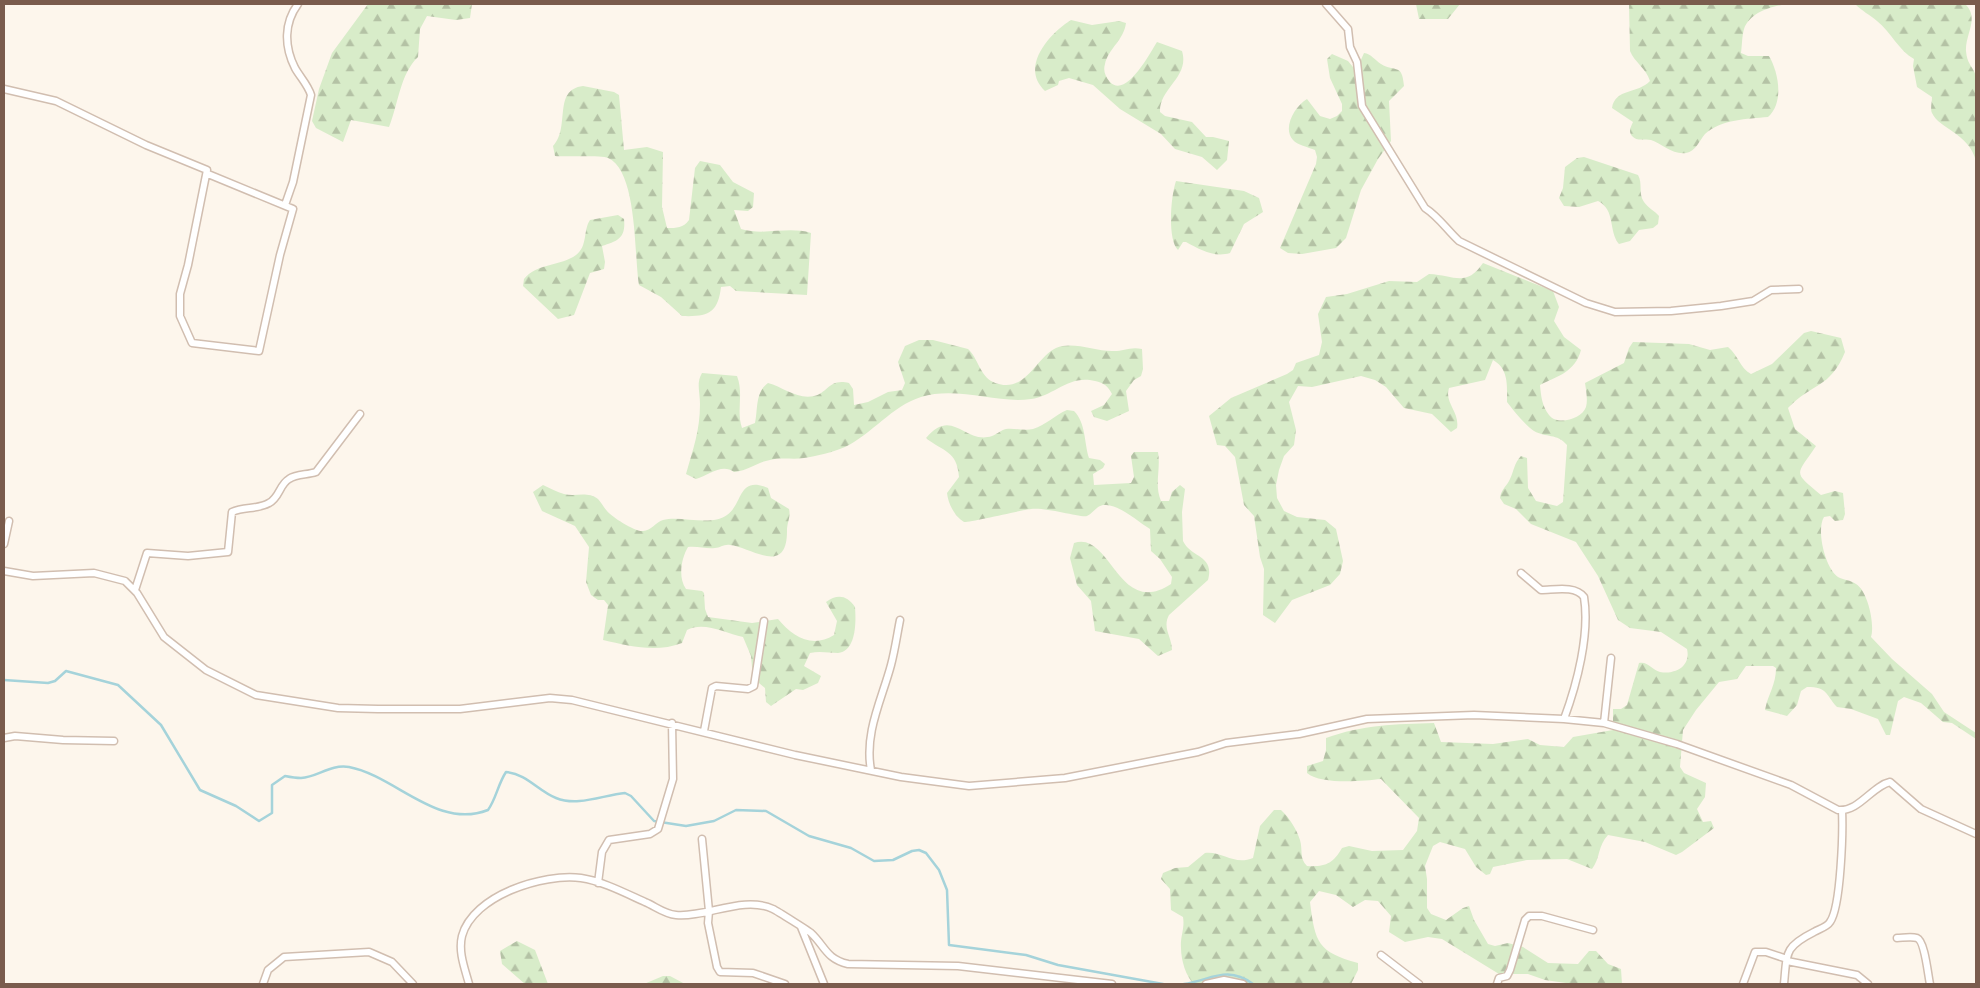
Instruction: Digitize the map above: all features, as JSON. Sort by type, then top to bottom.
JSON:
[{"type":"street","points":[[285,204],[293,182],[310,105],[310,91],[295,67],[287,42],[288,26],[298,4]]},
{"type":"street","points":[[1326,4],[1348,29],[1350,47],[1357,62],[1362,106],[1425,208],[1436,215],[1459,241],[1586,304],[1615,312],[1721,306],[1753,301],[1771,290],[1799,289]]},
{"type":"street","points":[[4,89],[56,101],[146,145],[205,168],[208,174],[285,204],[293,209],[280,255],[259,351],[192,343],[180,316],[180,294],[188,265],[201,193],[208,174]]},
{"type":"street","points":[[135,590],[147,553],[188,556],[228,552],[232,512],[240,508],[254,509],[269,503],[278,497],[284,483],[290,478],[316,472],[360,414]]},
{"type":"street","points":[[4,544],[9,521]]},
{"type":"street","points":[[4,571],[33,576],[94,573],[125,581],[135,590],[164,637],[206,670],[256,695],[338,708],[460,709],[550,698],[572,700],[795,754],[900,777],[969,786],[1065,778],[1198,752],[1226,743],[1299,734],[1360,720],[1474,716],[1564,719],[1604,723],[1677,744],[1792,784],[1842,810]]},
{"type":"street","points":[[1521,574],[1541,590],[1565,589],[1579,592],[1584,598],[1584,630],[1577,678],[1564,719]]},
{"type":"street","points":[[871,770],[873,723],[892,664],[900,620]]},
{"type":"street","points":[[704,731],[712,688],[716,686],[748,689],[754,686],[764,621]]},
{"type":"street","points":[[1604,723],[1612,658]]},
{"type":"street","points":[[598,884],[602,852],[610,840],[650,834],[658,829],[673,779],[672,724]]},
{"type":"street","points":[[4,738],[15,736],[63,740],[114,741]]},
{"type":"street","points":[[1842,810],[1863,801],[1884,784],[1890,782],[1920,810],[1976,834]]},
{"type":"street","points":[[1784,984],[1790,948],[1797,940],[1827,925],[1833,916],[1839,882],[1842,810]]},
{"type":"street","points":[[702,839],[709,911],[708,923],[714,961],[720,972],[753,973],[785,984]]},
{"type":"street","points":[[469,984],[462,950],[463,935],[467,925],[484,905],[510,891],[545,879],[581,878],[669,914],[684,916],[734,906],[766,907],[810,931],[831,957],[848,964],[958,966],[1112,984]]},
{"type":"street","points":[[1497,984],[1499,978],[1507,976],[1510,970],[1525,920],[1529,916],[1538,915],[1593,930]]},
{"type":"street","points":[[801,927],[824,984]]},
{"type":"street","points":[[1896,938],[1917,938],[1920,941],[1928,966],[1930,984]]},
{"type":"street","points":[[263,984],[268,970],[284,957],[368,952],[392,962],[413,984]]},
{"type":"street","points":[[1743,984],[1755,952],[1766,952],[1787,960],[1857,975],[1868,984]]},
{"type":"street","points":[[1381,955],[1419,984]]},
{"type":"street","points":[[1206,984],[1224,980],[1243,984]]},
{"type":"green space","points":[[368,4],[472,4],[470,18],[456,20],[427,16],[420,29],[418,57],[403,81],[389,127],[351,120],[343,142],[316,128],[312,121],[319,89],[332,53]]},
{"type":"green space","points":[[1416,4],[1460,4],[1448,19],[1419,19]]},
{"type":"green space","points":[[1629,4],[1788,4],[1775,6],[1756,14],[1747,23],[1743,35],[1741,53],[1748,56],[1769,56],[1772,63],[1778,88],[1778,96],[1773,111],[1768,117],[1743,119],[1719,125],[1705,134],[1695,148],[1686,153],[1672,151],[1651,140],[1634,138],[1630,131],[1633,122],[1612,108],[1614,102],[1622,94],[1639,88],[1650,81],[1630,51]]},
{"type":"green space","points":[[1855,4],[1965,4],[1969,9],[1972,21],[1966,51],[1967,59],[1977,82],[1976,161],[1967,144],[1936,119],[1932,113],[1932,97],[1917,87],[1913,66],[1914,59],[1904,51],[1882,25]]},
{"type":"green space","points":[[1071,20],[1092,25],[1119,21],[1126,23],[1125,29],[1109,54],[1104,67],[1107,78],[1116,86],[1130,80],[1137,73],[1157,42],[1182,51],[1182,68],[1164,96],[1160,112],[1165,116],[1192,122],[1206,137],[1229,141],[1227,160],[1217,170],[1202,157],[1175,149],[1161,134],[1120,109],[1093,85],[1069,78],[1059,81],[1058,85],[1045,91],[1038,82],[1035,72],[1036,61],[1040,51],[1054,33]]},
{"type":"green space","points":[[1364,53],[1386,67],[1397,69],[1402,74],[1404,86],[1389,101],[1391,141],[1378,159],[1361,190],[1346,238],[1336,248],[1302,254],[1288,253],[1280,248],[1316,164],[1317,157],[1315,150],[1300,145],[1293,140],[1289,130],[1291,118],[1298,107],[1307,99],[1320,116],[1330,119],[1337,116],[1342,111],[1342,104],[1330,78],[1327,59],[1332,54],[1348,61],[1353,67],[1360,62]]},
{"type":"green space","points":[[583,86],[614,92],[619,95],[624,150],[647,147],[663,152],[662,207],[667,228],[680,227],[689,220],[695,168],[700,161],[720,165],[733,182],[754,193],[753,207],[748,211],[734,210],[741,229],[758,232],[794,230],[811,233],[807,295],[736,291],[730,286],[721,287],[717,303],[710,312],[699,316],[682,316],[661,297],[639,285],[630,197],[625,179],[618,166],[604,157],[555,156],[553,146],[561,129],[568,94],[574,89]]},
{"type":"green space","points":[[1584,157],[1638,175],[1642,199],[1659,216],[1658,224],[1653,228],[1639,230],[1630,241],[1619,244],[1614,233],[1610,215],[1604,205],[1598,201],[1579,207],[1564,206],[1559,198],[1563,188],[1565,167],[1577,158]]},
{"type":"green space","points":[[1176,181],[1244,191],[1259,198],[1263,212],[1244,224],[1230,253],[1212,254],[1186,242],[1183,242],[1178,250],[1172,237],[1171,227]]},
{"type":"green space","points":[[618,215],[624,219],[624,231],[620,238],[602,246],[605,262],[604,269],[590,273],[574,315],[558,319],[523,286],[524,279],[542,267],[570,259],[576,255],[584,243],[590,220]]},
{"type":"green space","points":[[1483,263],[1553,291],[1559,307],[1554,321],[1564,337],[1581,350],[1575,363],[1570,368],[1559,376],[1540,385],[1541,397],[1545,408],[1549,415],[1558,420],[1575,418],[1584,411],[1587,401],[1585,383],[1624,363],[1633,342],[1689,344],[1710,350],[1728,347],[1751,374],[1772,364],[1804,333],[1811,331],[1841,338],[1845,352],[1833,373],[1788,408],[1795,429],[1816,446],[1801,468],[1801,477],[1821,495],[1835,491],[1843,493],[1845,514],[1843,520],[1835,521],[1830,516],[1824,517],[1822,523],[1821,539],[1829,566],[1838,577],[1854,583],[1864,594],[1870,609],[1871,637],[1892,659],[1932,694],[1944,712],[1976,733],[1976,739],[1952,723],[1943,722],[1921,703],[1904,697],[1898,701],[1890,735],[1886,735],[1878,719],[1851,709],[1837,707],[1823,690],[1814,687],[1807,687],[1801,691],[1797,705],[1787,716],[1765,710],[1775,679],[1776,668],[1773,666],[1746,666],[1737,679],[1719,682],[1696,710],[1683,730],[1680,767],[1684,773],[1706,783],[1705,797],[1697,809],[1703,822],[1711,821],[1714,828],[1682,852],[1676,855],[1645,842],[1608,835],[1602,843],[1592,869],[1567,859],[1527,860],[1493,867],[1490,874],[1486,875],[1476,867],[1465,849],[1440,842],[1433,846],[1425,866],[1427,908],[1431,914],[1446,920],[1469,906],[1474,920],[1488,944],[1495,946],[1508,943],[1523,947],[1548,963],[1578,964],[1589,951],[1596,951],[1608,964],[1621,969],[1622,984],[1573,984],[1545,980],[1528,974],[1499,974],[1442,939],[1428,937],[1405,942],[1389,932],[1391,916],[1378,901],[1365,900],[1353,907],[1336,895],[1319,891],[1310,902],[1317,936],[1321,944],[1334,955],[1358,963],[1358,970],[1351,984],[1194,984],[1186,973],[1182,958],[1183,917],[1171,910],[1170,889],[1161,879],[1163,873],[1175,868],[1188,867],[1205,853],[1240,860],[1253,858],[1260,826],[1274,810],[1281,810],[1297,832],[1301,844],[1302,857],[1307,866],[1324,865],[1332,861],[1342,848],[1349,846],[1372,851],[1403,850],[1417,831],[1419,818],[1381,779],[1332,781],[1313,777],[1307,773],[1307,766],[1323,761],[1326,750],[1326,738],[1366,728],[1434,723],[1441,742],[1493,744],[1528,739],[1540,745],[1564,747],[1573,737],[1613,730],[1613,709],[1621,709],[1627,705],[1639,663],[1645,663],[1657,671],[1666,673],[1677,671],[1687,660],[1687,649],[1661,632],[1630,628],[1618,620],[1598,576],[1576,542],[1531,524],[1516,509],[1504,504],[1500,498],[1521,456],[1527,458],[1528,488],[1536,501],[1557,506],[1563,502],[1567,445],[1555,437],[1534,431],[1520,418],[1507,402],[1506,378],[1502,368],[1493,360],[1485,380],[1449,388],[1449,398],[1457,422],[1457,428],[1451,432],[1432,414],[1404,408],[1386,387],[1375,380],[1361,376],[1312,387],[1298,386],[1289,402],[1296,430],[1294,445],[1284,456],[1279,470],[1276,485],[1277,498],[1284,511],[1297,517],[1325,520],[1336,529],[1343,561],[1340,574],[1330,585],[1292,600],[1275,623],[1263,615],[1264,569],[1260,557],[1254,516],[1244,505],[1235,457],[1225,446],[1217,445],[1209,416],[1231,398],[1287,374],[1293,370],[1296,363],[1319,355],[1322,342],[1318,314],[1326,297],[1347,294],[1389,281],[1417,282],[1429,274],[1465,278],[1477,271]]},
{"type":"green space","points":[[919,340],[933,340],[968,349],[985,376],[993,382],[1004,385],[1013,384],[1021,380],[1049,353],[1063,346],[1076,346],[1105,351],[1142,349],[1143,369],[1141,376],[1134,380],[1126,391],[1129,411],[1107,421],[1094,417],[1091,411],[1104,405],[1112,394],[1105,385],[1095,381],[1077,380],[1031,399],[1018,400],[949,393],[935,394],[911,401],[891,413],[855,441],[836,451],[804,458],[770,460],[745,470],[734,472],[720,469],[696,479],[686,474],[699,423],[699,384],[702,373],[737,376],[740,389],[740,422],[742,428],[755,423],[759,396],[768,383],[796,395],[808,397],[819,394],[837,382],[849,383],[853,389],[854,405],[868,402],[888,392],[902,390],[905,383],[898,362],[905,346]]},
{"type":"green space","points":[[1067,410],[1074,411],[1081,421],[1089,458],[1100,460],[1105,464],[1103,468],[1093,474],[1094,485],[1131,483],[1134,477],[1131,456],[1134,452],[1158,452],[1158,489],[1161,501],[1169,501],[1172,492],[1180,485],[1185,489],[1182,512],[1183,541],[1191,551],[1205,561],[1209,572],[1208,580],[1169,615],[1167,628],[1172,650],[1158,656],[1139,639],[1095,631],[1091,601],[1077,585],[1070,558],[1074,543],[1087,542],[1107,559],[1127,583],[1139,591],[1153,592],[1171,584],[1172,577],[1160,559],[1151,551],[1150,529],[1123,511],[1106,505],[1098,507],[1087,516],[1031,509],[964,522],[952,509],[947,493],[959,477],[955,461],[952,456],[926,438],[935,429],[944,425],[959,428],[974,436],[982,437],[992,436],[1006,429],[1033,429]]},
{"type":"green space","points":[[543,485],[564,494],[590,495],[598,499],[606,510],[618,520],[639,531],[649,530],[663,520],[704,521],[720,518],[732,510],[746,488],[751,485],[758,485],[768,488],[771,498],[789,509],[790,515],[785,545],[781,553],[775,556],[766,556],[728,545],[717,548],[688,547],[681,568],[682,579],[686,589],[702,591],[704,593],[705,609],[708,617],[752,623],[778,619],[790,631],[810,641],[826,639],[834,635],[837,621],[826,602],[838,597],[845,598],[855,607],[854,634],[849,647],[838,653],[810,653],[804,666],[821,676],[818,683],[803,690],[796,689],[771,706],[766,702],[765,688],[753,678],[751,656],[743,637],[707,627],[700,627],[687,630],[682,643],[662,648],[642,648],[603,640],[608,605],[604,600],[598,600],[591,595],[586,582],[589,547],[575,526],[542,511],[533,492]]},
{"type":"green space","points":[[517,941],[535,950],[548,984],[525,984],[502,964],[500,951]]},
{"type":"green space","points":[[663,976],[670,976],[685,984],[644,984]]},
{"type":"waterway","points":[[4,680],[48,683],[55,681],[66,671],[118,685],[161,725],[200,790],[236,806],[259,821],[272,813],[272,785],[285,776],[307,777],[336,767],[349,767],[366,772],[434,808],[451,813],[469,814],[488,810],[506,772],[520,776],[550,795],[564,800],[582,801],[625,793],[631,796],[654,821],[686,826],[714,821],[736,810],[766,811],[809,836],[851,848],[874,861],[893,860],[912,851],[919,850],[926,853],[939,870],[947,890],[949,945],[1026,955],[1058,965],[1163,984]]},
{"type":"waterway","points":[[1184,984],[1219,975],[1235,975],[1253,984]]}]
